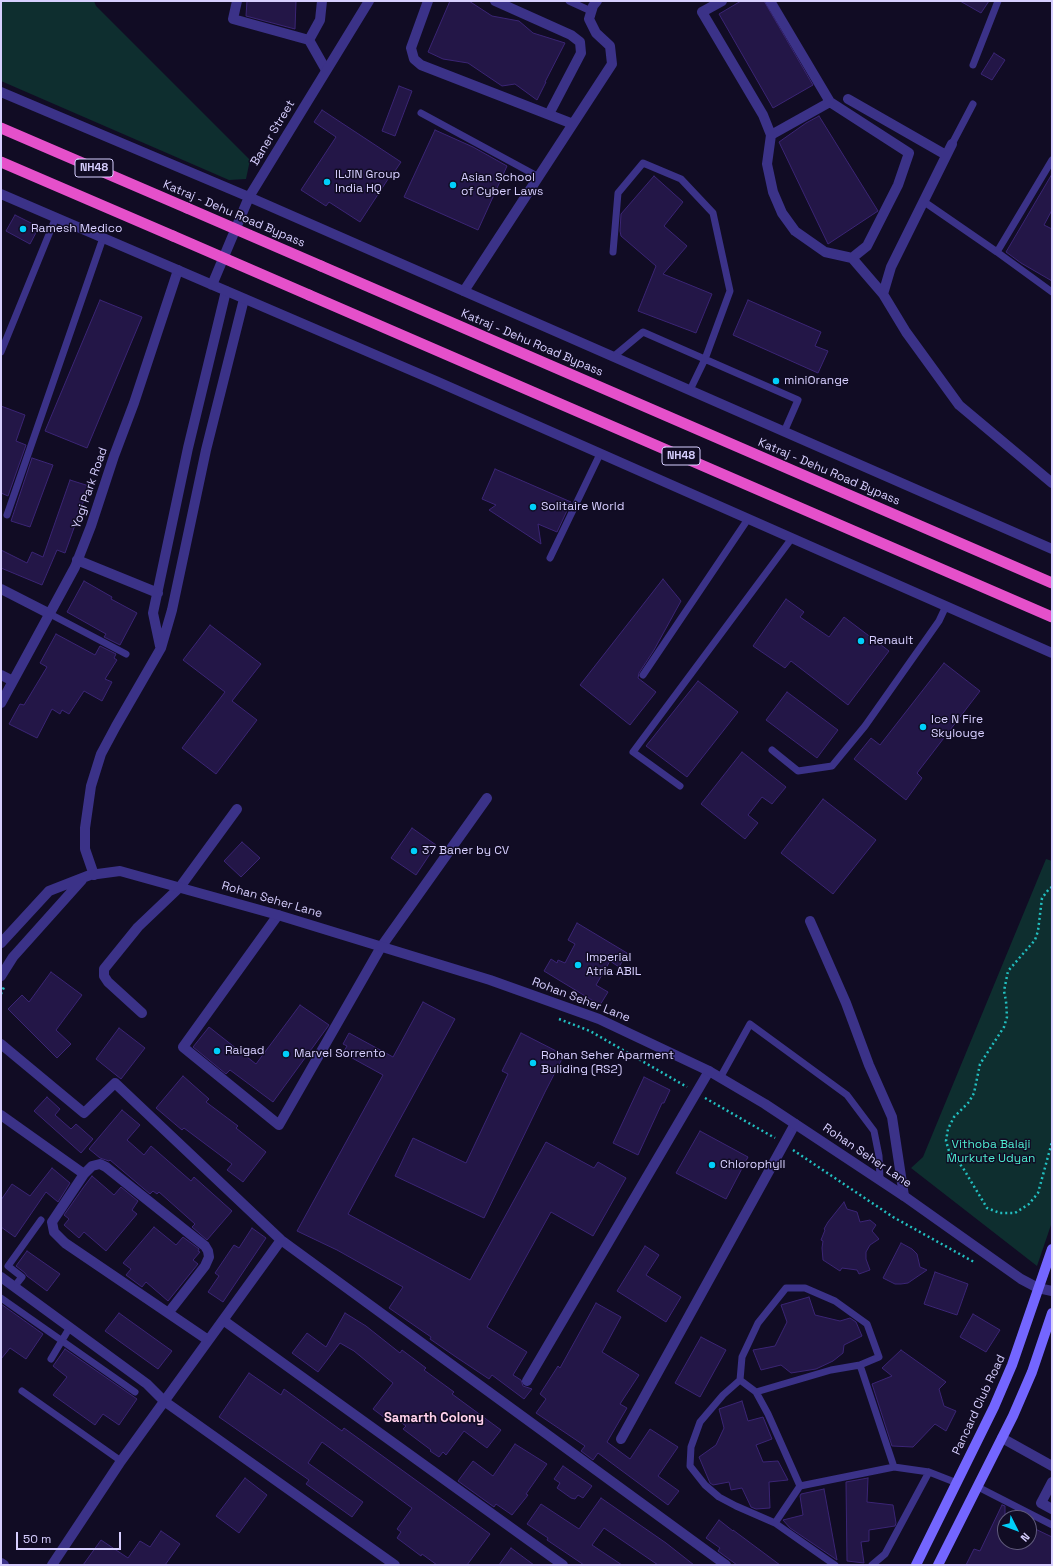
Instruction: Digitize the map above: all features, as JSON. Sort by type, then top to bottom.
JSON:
[{"type":"highway","name":"Katraj - Dehu Road Bypass","points":[[1,128],[1052,583]]},
{"type":"highway","name":"NH48","points":[[1,162],[1052,617]]},
{"type":"main road","name":"Pancard Club Road","points":[[916,1565],[994,1407],[1012,1364],[1052,1249]]},
{"type":"main road","points":[[938,1565],[1002,1438],[1032,1372],[1052,1313]]},
{"type":"street","points":[[237,1],[233,19],[309,40],[326,70]]},
{"type":"street","points":[[309,40],[320,20],[322,1]]},
{"type":"street","name":"Baner Street","points":[[212,285],[249,197],[369,1]]},
{"type":"street","points":[[428,1],[411,48],[414,59],[421,65],[573,124]]},
{"type":"street","points":[[495,1],[571,35],[580,42],[581,53],[549,114]]},
{"type":"street","points":[[722,1],[702,12],[763,115],[771,135],[766,164],[773,192],[782,213],[795,230],[825,252],[852,258],[883,294],[906,332],[959,405],[1052,483]]},
{"type":"street","points":[[770,1],[830,102],[909,153],[898,185],[867,246],[852,258]]},
{"type":"street","points":[[464,291],[612,64],[610,46],[596,34],[589,19],[592,5]]},
{"type":"street","points":[[1,92],[249,197],[784,432],[1047,544],[1052,549]]},
{"type":"street","points":[[848,99],[946,155]]},
{"type":"street","points":[[771,135],[830,102]]},
{"type":"street","points":[[883,294],[891,267],[952,144]]},
{"type":"street","points":[[1,194],[600,454],[1052,653]]},
{"type":"street","name":"Yogi Park Road","points":[[1,703],[50,614],[77,560],[91,526],[178,270]]},
{"type":"street","points":[[161,648],[153,613],[188,448],[226,291]]},
{"type":"street","points":[[94,875],[85,848],[91,786],[105,747],[161,648],[172,610],[206,450],[244,299]]},
{"type":"street","points":[[77,560],[158,593]]},
{"type":"street","points":[[1,589],[50,614]]},
{"type":"street","points":[[1,675],[13,681]]},
{"type":"street","points":[[278,915],[183,1047],[279,1125],[381,947],[486,798]]},
{"type":"street","points":[[142,1013],[108,982],[104,976],[104,969],[138,927],[180,887],[237,809]]},
{"type":"street","name":"Rohan Seher Lane","points":[[1,943],[49,891],[94,875],[120,871],[278,915],[490,980],[599,1019],[709,1071],[795,1124],[904,1196],[1021,1280],[1038,1288],[1052,1292]]},
{"type":"street","points":[[3,981],[13,957],[84,879]]},
{"type":"street","points":[[810,921],[846,1003],[869,1065],[892,1117],[904,1196]]},
{"type":"street","points":[[1,1044],[84,1113],[116,1083],[281,1240],[726,1565]]},
{"type":"street","points":[[527,1380],[709,1071]]},
{"type":"street","points":[[1,1115],[84,1174]]},
{"type":"street","points":[[621,1439],[795,1124]]},
{"type":"street","points":[[168,1312],[205,1266],[209,1257],[208,1251],[205,1246],[106,1167],[100,1164],[92,1166],[84,1174],[52,1222],[54,1232],[65,1243],[208,1340]]},
{"type":"street","points":[[52,1565],[121,1461],[281,1240]]},
{"type":"street","points":[[1,1277],[147,1384],[164,1402],[395,1565]]},
{"type":"street","points":[[223,1320],[563,1565]]},
{"type":"street","points":[[1002,1438],[1052,1466]]},
{"type":"street","points":[[1052,1482],[1041,1503],[1052,1509]]},
{"type":"lane","points":[[569,1],[592,5]]},
{"type":"lane","points":[[973,65],[998,1]]},
{"type":"lane","points":[[952,144],[973,104]]},
{"type":"lane","points":[[421,113],[539,177]]},
{"type":"lane","points":[[997,252],[1052,160]]},
{"type":"lane","points":[[613,252],[618,193],[644,163],[681,180],[713,213],[730,291],[705,359],[690,390]]},
{"type":"lane","points":[[923,201],[1052,292]]},
{"type":"lane","points":[[1,352],[56,217]]},
{"type":"lane","points":[[7,515],[103,238]]},
{"type":"lane","points":[[613,356],[643,332],[798,400],[784,432]]},
{"type":"lane","points":[[550,558],[600,454]]},
{"type":"lane","points":[[643,674],[748,519]]},
{"type":"lane","points":[[680,786],[633,752],[792,538]]},
{"type":"lane","points":[[772,750],[798,771],[832,766],[865,726],[939,621],[946,606]]},
{"type":"lane","points":[[50,614],[126,654]]},
{"type":"lane","points":[[720,1078],[750,1024],[847,1095],[874,1131],[879,1156],[880,1180]]},
{"type":"lane","points":[[14,1287],[22,1277],[8,1266],[41,1220]]},
{"type":"lane","points":[[756,1392],[831,1370],[860,1365],[878,1357],[867,1324],[835,1301],[805,1288],[786,1288],[758,1323],[742,1357],[740,1380],[723,1395],[700,1422],[691,1447],[690,1466],[705,1485],[720,1497],[736,1506],[775,1523],[835,1565]]},
{"type":"lane","points":[[1,1298],[136,1392]]},
{"type":"lane","points":[[51,1359],[70,1327]]},
{"type":"lane","points":[[860,1365],[894,1467]]},
{"type":"lane","points":[[740,1380],[756,1392],[768,1414],[800,1486]]},
{"type":"lane","points":[[22,1391],[121,1461]]},
{"type":"lane","points":[[775,1523],[800,1486],[894,1467],[929,1472],[957,1483]]},
{"type":"lane","points":[[872,1565],[885,1554],[929,1472]]},
{"type":"lane","points":[[978,1487],[1052,1525]]},
{"type":"path","points":[[1052,887],[1049,888],[1042,898],[1038,931],[1035,940],[1008,971],[1004,991],[1007,1017],[1004,1027],[980,1064],[974,1093],[969,1102],[954,1117],[948,1129],[946,1141],[949,1151],[963,1168],[987,1208],[1000,1213],[1015,1213],[1030,1204],[1038,1193],[1052,1142]]},
{"type":"path","points":[[1,994],[3,981]]},
{"type":"path","points":[[555,1017],[590,1031],[696,1092],[784,1144],[893,1217],[975,1262]]},
{"type":"green space","points":[[1,1],[94,1],[96,6],[250,160],[246,179],[229,180],[1,81]]},
{"type":"green space","name":"Vithoba Balaji Murkute Udyan","points":[[1046,859],[1052,861],[1052,1222],[1037,1266],[911,1168],[923,1157]]},
{"type":"building","points":[[247,1],[296,1],[295,29],[246,16]]},
{"type":"building","points":[[450,1],[469,1],[492,16],[519,21],[533,33],[565,43],[537,100],[515,84],[502,86],[468,63],[443,59],[428,52]]},
{"type":"building","points":[[741,1],[764,1],[813,85],[773,108],[719,14]]},
{"type":"building","points":[[960,1],[989,1],[981,13]]},
{"type":"building","points":[[994,53],[1005,60],[992,80],[981,74]]},
{"type":"building","points":[[399,86],[412,91],[395,136],[382,131]]},
{"type":"building","points":[[322,110],[401,162],[393,174],[392,173],[360,222],[329,202],[326,206],[301,190],[336,137],[314,122]]},
{"type":"building","points":[[819,116],[878,211],[828,244],[779,142],[806,123]]},
{"type":"building","points":[[435,130],[473,147],[507,166],[478,230],[404,197]]},
{"type":"building","points":[[1052,174],[1052,210],[1044,225],[1052,229],[1052,281],[1021,263],[1006,252]]},
{"type":"building","points":[[654,176],[683,202],[664,226],[687,246],[663,274],[712,294],[696,333],[638,311],[656,266],[621,236],[621,214]]},
{"type":"building","name":"Ramesh Medico","points":[[15,215],[39,227],[30,244],[6,231]]},
{"type":"building","points":[[100,300],[142,317],[87,448],[45,431]]},
{"type":"building","points":[[748,300],[821,332],[815,346],[828,351],[818,373],[733,335]]},
{"type":"building","points":[[1,406],[25,415],[16,441],[26,445],[8,496],[1,493]]},
{"type":"building","points":[[32,458],[53,465],[30,527],[11,521]]},
{"type":"building","name":"Solitaire World","points":[[495,469],[571,502],[557,532],[538,524],[541,544],[489,510],[496,505],[482,499]]},
{"type":"building","points":[[70,480],[89,486],[65,553],[57,550],[42,585],[1,568],[1,550],[27,563],[32,552],[43,557]]},
{"type":"building","points":[[663,579],[681,601],[654,650],[639,673],[638,678],[656,692],[630,725],[580,685]]},
{"type":"building","points":[[84,581],[112,597],[111,599],[137,613],[120,645],[104,637],[106,634],[67,612]]},
{"type":"building","points":[[786,599],[804,612],[800,617],[829,637],[844,617],[889,651],[848,705],[791,661],[785,668],[753,646]]},
{"type":"building","points":[[210,625],[261,664],[232,701],[257,720],[216,774],[182,748],[225,692],[183,660]]},
{"type":"building","points":[[56,634],[95,655],[100,646],[116,654],[114,658],[117,660],[105,679],[112,682],[102,701],[84,691],[69,714],[62,710],[60,714],[52,709],[37,738],[9,724],[20,704],[24,705],[47,667],[40,663]]},
{"type":"building","points":[[944,663],[980,691],[917,773],[922,778],[906,800],[854,759],[871,738],[880,745]]},
{"type":"building","points":[[698,681],[738,712],[687,777],[646,746]]},
{"type":"building","points":[[787,692],[838,730],[817,758],[766,720]]},
{"type":"building","points":[[742,752],[786,787],[772,804],[762,797],[748,815],[758,823],[745,839],[701,804]]},
{"type":"building","points":[[823,799],[876,840],[833,894],[781,853]]},
{"type":"building","name":"37 Baner by CV","points":[[412,828],[436,845],[416,875],[391,858]]},
{"type":"building","points":[[242,842],[260,858],[241,877],[224,861]]},
{"type":"building","name":"Imperial Atria ABIL","points":[[577,923],[627,953],[619,967],[610,961],[596,985],[608,992],[600,1005],[544,971],[551,959],[557,963],[558,960],[565,963],[575,944],[568,940]]},
{"type":"building","points":[[51,972],[82,995],[56,1030],[71,1044],[57,1058],[8,1009],[22,995],[29,1002]]},
{"type":"building","points":[[423,1002],[455,1019],[348,1214],[470,1280],[546,1142],[594,1168],[598,1162],[626,1178],[593,1236],[551,1212],[487,1327],[527,1352],[513,1375],[521,1380],[523,1386],[532,1389],[524,1399],[492,1375],[489,1379],[456,1357],[430,1339],[431,1337],[389,1308],[403,1287],[337,1250],[297,1231],[383,1075],[343,1053],[347,1046],[343,1044],[349,1033],[393,1057]]},
{"type":"building","name":"Marvel Sorrento","points":[[300,1005],[329,1025],[273,1102],[230,1070],[226,1074],[193,1047],[209,1027],[256,1064]]},
{"type":"building","points":[[119,1028],[145,1048],[121,1079],[96,1059]]},
{"type":"building","points":[[521,1033],[564,1055],[484,1218],[395,1176],[413,1138],[466,1163],[508,1074],[502,1071]]},
{"type":"building","points":[[183,1076],[209,1099],[206,1102],[238,1126],[236,1128],[266,1152],[243,1182],[227,1170],[232,1164],[184,1128],[182,1130],[156,1108]]},
{"type":"building","points":[[644,1077],[670,1090],[664,1103],[662,1103],[638,1155],[613,1143]]},
{"type":"building","points":[[47,1097],[60,1109],[55,1115],[71,1129],[76,1124],[93,1139],[81,1153],[34,1111]]},
{"type":"building","points":[[122,1110],[140,1125],[127,1140],[144,1155],[151,1146],[191,1181],[194,1177],[232,1211],[207,1240],[192,1227],[195,1224],[159,1192],[157,1194],[153,1191],[150,1194],[110,1160],[100,1158],[89,1149]]},
{"type":"building","name":"Chlorophyll","points":[[700,1131],[748,1157],[726,1199],[676,1173]]},
{"type":"building","points":[[52,1168],[70,1183],[58,1202],[46,1192],[15,1237],[1,1227],[1,1200],[12,1184],[30,1196]]},
{"type":"building","points":[[92,1176],[114,1195],[121,1187],[138,1201],[132,1210],[137,1214],[106,1251],[84,1232],[79,1238],[64,1225],[69,1219],[64,1215]]},
{"type":"building","points":[[844,1202],[847,1209],[857,1212],[860,1222],[870,1220],[876,1225],[872,1231],[879,1239],[870,1245],[866,1252],[866,1259],[870,1270],[859,1274],[857,1270],[842,1268],[840,1271],[823,1260],[823,1241],[821,1240],[825,1230],[824,1229]]},
{"type":"building","points":[[154,1227],[176,1245],[183,1237],[199,1249],[198,1251],[200,1252],[193,1260],[198,1264],[168,1301],[146,1282],[142,1287],[126,1275],[131,1269],[123,1263]]},
{"type":"building","points":[[252,1228],[266,1238],[223,1302],[208,1292],[219,1276],[215,1273],[234,1245],[239,1248]]},
{"type":"building","points":[[901,1243],[912,1249],[917,1254],[920,1267],[927,1270],[908,1283],[895,1284],[883,1278]]},
{"type":"building","points":[[645,1246],[659,1255],[646,1275],[681,1297],[666,1322],[617,1291]]},
{"type":"building","points":[[27,1251],[60,1274],[47,1291],[16,1266]]},
{"type":"building","points":[[935,1272],[968,1284],[957,1315],[924,1304]]},
{"type":"building","points":[[809,1297],[815,1315],[840,1321],[850,1318],[856,1322],[862,1336],[844,1345],[843,1353],[833,1361],[816,1369],[791,1373],[781,1365],[761,1370],[753,1350],[775,1346],[787,1322],[781,1305]]},
{"type":"building","points":[[596,1303],[621,1317],[602,1352],[639,1375],[620,1404],[627,1408],[607,1442],[630,1459],[650,1429],[678,1447],[658,1476],[679,1491],[668,1505],[598,1453],[593,1460],[581,1451],[585,1446],[536,1413],[546,1399],[540,1394],[558,1366],[560,1368]]},
{"type":"building","points":[[1,1304],[43,1334],[26,1359],[10,1348],[1,1359]]},
{"type":"building","points":[[119,1313],[172,1351],[158,1369],[105,1331]]},
{"type":"building","points":[[345,1313],[366,1326],[400,1353],[402,1350],[426,1368],[424,1370],[454,1392],[452,1394],[501,1430],[487,1448],[464,1431],[446,1455],[443,1452],[439,1457],[430,1451],[431,1450],[403,1429],[406,1426],[388,1413],[385,1418],[373,1409],[393,1383],[354,1351],[340,1343],[318,1372],[292,1353],[307,1333],[326,1347]]},
{"type":"building","points":[[973,1314],[1000,1330],[986,1352],[960,1337]]},
{"type":"building","points":[[701,1337],[726,1350],[700,1397],[675,1383]]},
{"type":"building","points":[[65,1349],[137,1399],[119,1425],[103,1414],[95,1425],[53,1395],[67,1377],[53,1366]]},
{"type":"building","points":[[901,1350],[946,1382],[939,1389],[944,1406],[956,1411],[946,1431],[935,1424],[913,1447],[892,1446],[872,1384],[892,1376],[882,1368]]},
{"type":"building","points":[[249,1373],[281,1395],[284,1389],[342,1431],[344,1428],[490,1534],[467,1565],[437,1565],[422,1554],[421,1556],[397,1538],[401,1532],[397,1529],[412,1508],[322,1442],[308,1463],[363,1502],[352,1517],[306,1484],[309,1480],[219,1417]]},
{"type":"building","points":[[742,1401],[748,1421],[763,1417],[772,1439],[756,1445],[763,1462],[778,1461],[788,1480],[769,1482],[770,1508],[756,1509],[751,1507],[742,1488],[731,1490],[729,1482],[713,1485],[710,1483],[699,1457],[716,1445],[724,1428],[719,1409]]},
{"type":"building","points":[[515,1444],[547,1464],[526,1494],[528,1495],[512,1515],[496,1504],[494,1507],[458,1481],[473,1461],[493,1476]]},
{"type":"building","points":[[563,1466],[592,1486],[583,1498],[578,1495],[575,1499],[571,1498],[557,1488],[560,1483],[554,1479]]},
{"type":"building","points":[[245,1478],[267,1495],[239,1533],[216,1516]]},
{"type":"building","points":[[868,1478],[867,1502],[893,1505],[896,1523],[895,1526],[869,1530],[869,1541],[861,1542],[864,1563],[847,1561],[846,1482]]},
{"type":"building","points":[[824,1489],[837,1560],[790,1528],[783,1520],[803,1515],[801,1494]]},
{"type":"building","points":[[601,1498],[666,1543],[694,1565],[658,1565],[604,1528],[592,1545],[622,1565],[584,1565],[547,1540],[548,1538],[527,1524],[541,1504],[579,1529]]},
{"type":"building","points":[[1002,1505],[1005,1506],[1005,1510],[1000,1510]]},
{"type":"building","points":[[997,1515],[997,1550],[1037,1550],[1037,1530],[1052,1537],[1052,1565],[966,1565],[974,1549],[980,1551]]},
{"type":"building","points":[[719,1520],[780,1565],[737,1565],[718,1551],[720,1548],[706,1538]]},
{"type":"building","points":[[161,1531],[180,1544],[165,1565],[83,1565],[101,1540],[128,1558],[140,1541],[150,1547]]},
{"type":"building","points":[[511,1548],[534,1565],[499,1565]]},
{"type":"place","name":"ILJIN Group India HQ","points":[[327,182]]},
{"type":"place","name":"Asian School of Cyber Laws","points":[[453,185]]},
{"type":"place","name":"Ramesh Medico","points":[[23,229]]},
{"type":"place","name":"miniOrange","points":[[776,381]]},
{"type":"place","name":"Solitaire World","points":[[533,507]]},
{"type":"place","name":"Renault","points":[[861,641]]},
{"type":"place","name":"Ice N Fire Skylouge","points":[[923,727]]},
{"type":"place","name":"37 Baner by CV","points":[[414,851]]},
{"type":"place","name":"Imperial Atria ABIL","points":[[578,965]]},
{"type":"place","name":"Raigad","points":[[217,1051]]},
{"type":"place","name":"Marvel Sorrento","points":[[286,1054]]},
{"type":"place","name":"Rohan Seher Aparment Buliding (RS2)","points":[[533,1063]]},
{"type":"place","name":"Chlorophyll","points":[[712,1165]]},
{"type":"district","name":"Samarth Colony","points":[[434,1418]]}]
